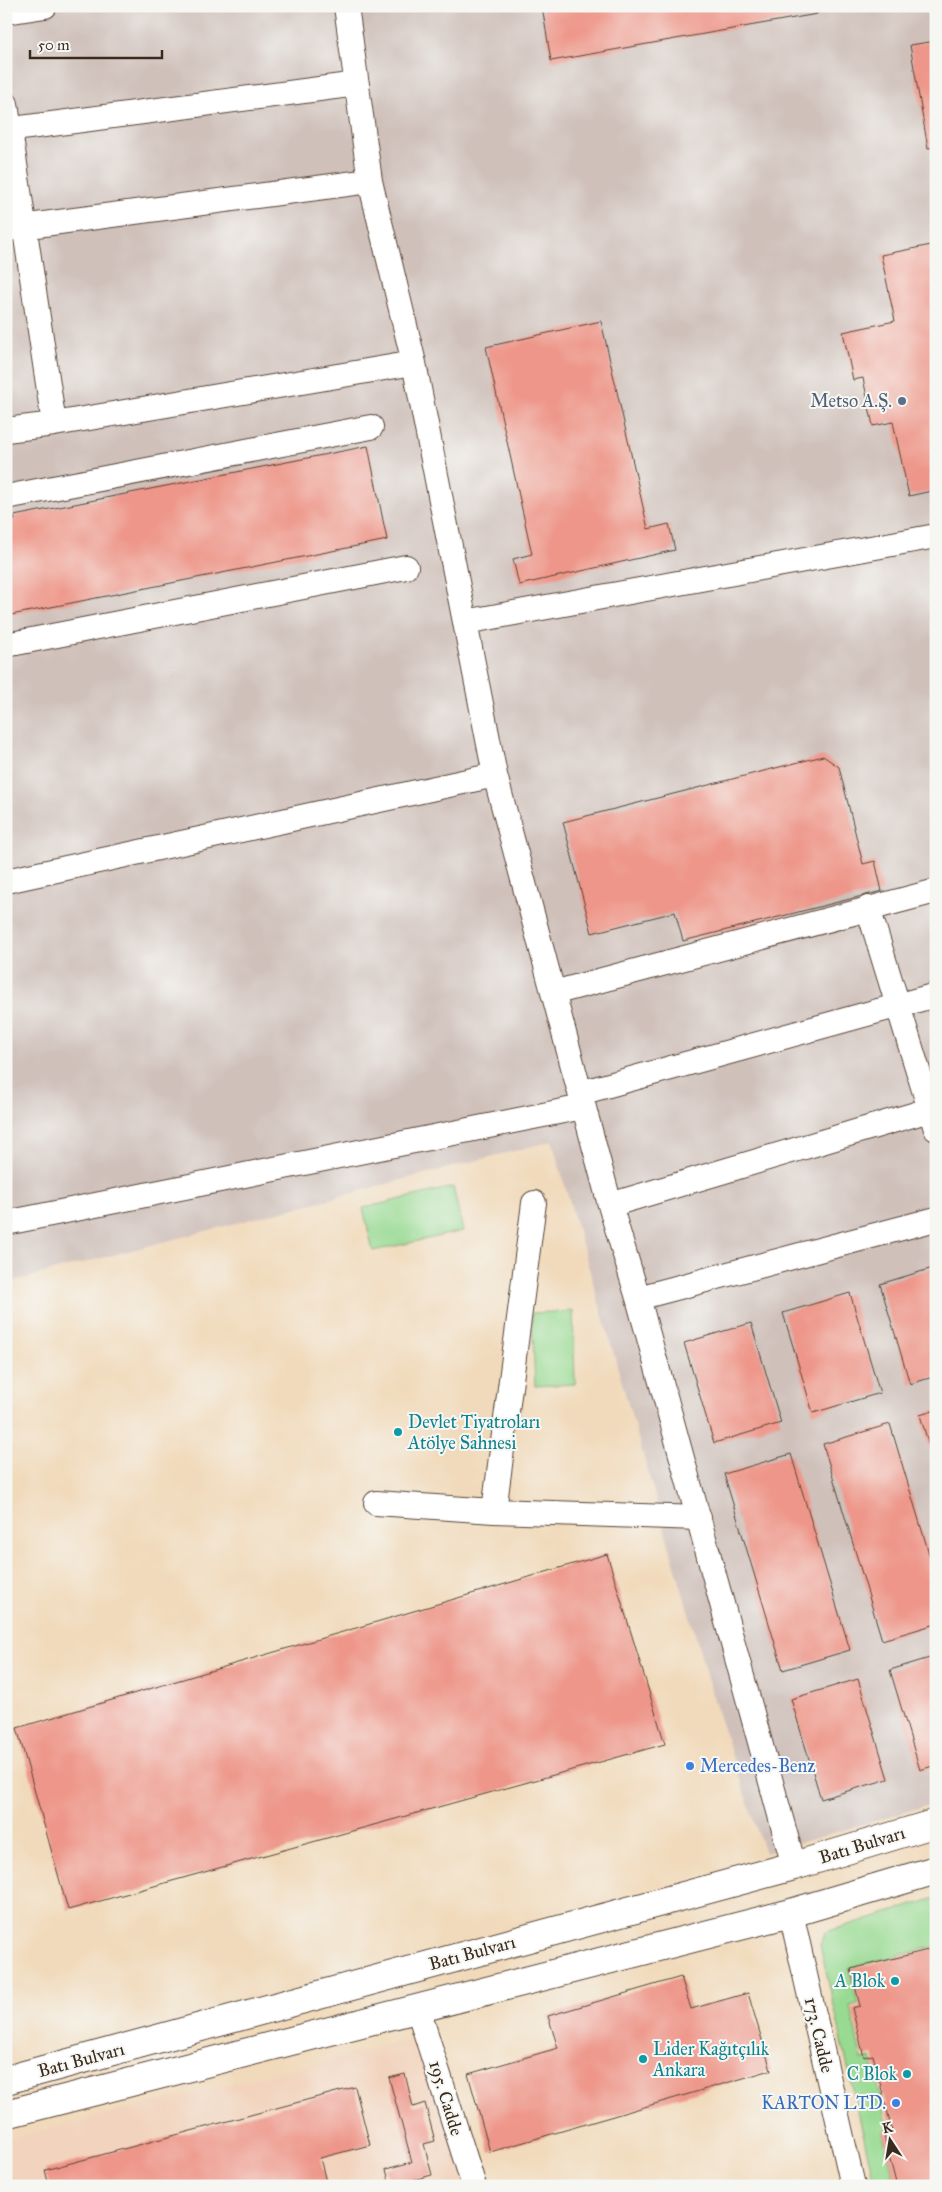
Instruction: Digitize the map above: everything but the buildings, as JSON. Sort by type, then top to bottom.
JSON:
[{"type":"main road","name":"Batı Bulvarı","points":[[6,2080],[794,1866],[936,1823]]},
{"type":"main road","name":"Batı Bulvarı","points":[[6,2114],[791,1913],[936,1870]]},
{"type":"street","points":[[6,12],[45,6]]},
{"type":"street","points":[[346,6],[370,181],[414,363],[495,775],[610,1205],[638,1298],[794,1866]]},
{"type":"street","points":[[8,129],[357,84]]},
{"type":"street","points":[[6,104],[15,227],[54,424]]},
{"type":"street","points":[[15,227],[370,181]]},
{"type":"street","points":[[6,430],[54,424],[414,363]]},
{"type":"street","points":[[7,495],[371,428]]},
{"type":"street","points":[[465,622],[936,536]]},
{"type":"street","points":[[6,645],[406,567]]},
{"type":"street","points":[[6,881],[495,775]]},
{"type":"street","points":[[553,993],[936,891]]},
{"type":"street","points":[[610,1205],[934,1115],[868,908]]},
{"type":"street","points":[[6,1222],[582,1100],[898,1004],[936,995]]},
{"type":"street","points":[[494,1511],[534,1203]]},
{"type":"street","points":[[638,1298],[936,1219]]},
{"type":"street","points":[[376,1503],[494,1511],[699,1518]]},
{"type":"street","name":"173. Cadde","points":[[791,1913],[852,2186]]},
{"type":"street","name":"195. Cadde","points":[[418,2009],[474,2186]]},
{"type":"shaded area","points":[[6,6],[936,6],[936,1803],[765,1853],[719,1717],[552,1141],[6,1283]]},
{"type":"shaded area","points":[[437,2033],[479,2186],[6,2186],[6,2139]]},
{"type":"green space","points":[[453,1187],[463,1231],[373,1251],[363,1208]]},
{"type":"green space","points":[[573,1311],[575,1384],[535,1386],[532,1313]]},
{"type":"green space","points":[[936,1898],[936,1946],[849,1968],[858,2004],[850,2006],[862,2060],[871,2058],[889,2130],[882,2131],[896,2185],[903,2184],[903,2186],[875,2186],[820,1945],[826,1932]]},
{"type":"place","name":"Metso A.Ş.","points":[[902,401]]},
{"type":"place","name":"Devlet Tiyatroları Atölye Sahnesi","points":[[398,1432]]},
{"type":"place","name":"Mercedes-Benz","points":[[690,1766]]},
{"type":"place","name":"A Blok","points":[[895,1981]]},
{"type":"place","name":"Lider Kağıtçılık Ankara","points":[[643,2059]]},
{"type":"place","name":"C Blok","points":[[907,2074]]},
{"type":"place","name":"KARTON LTD.","points":[[896,2103]]}]
